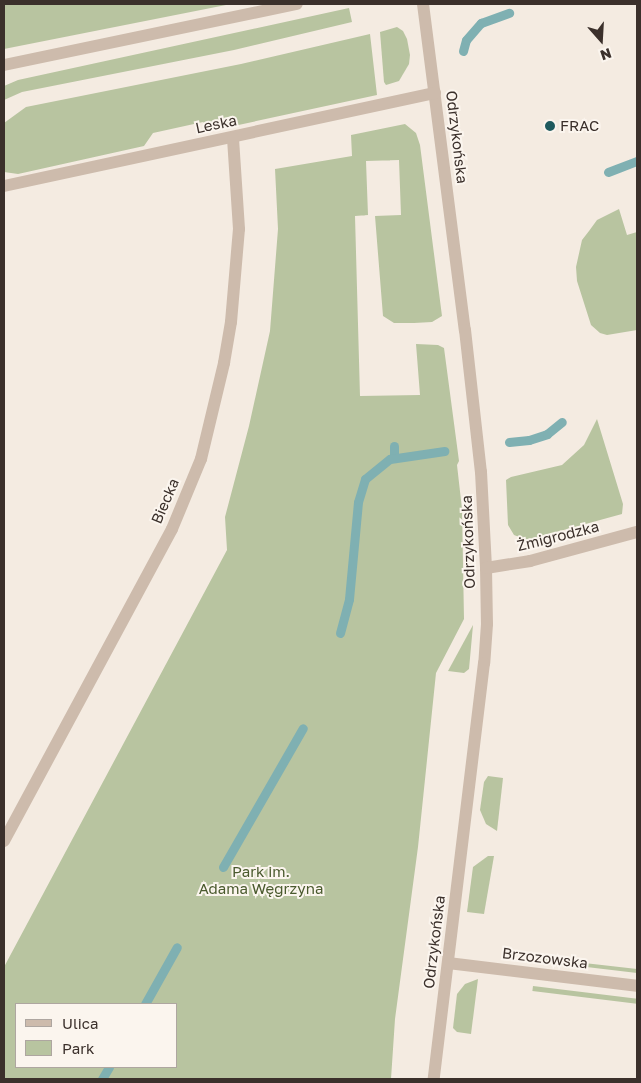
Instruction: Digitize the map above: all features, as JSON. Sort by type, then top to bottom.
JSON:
[{"type":"street","points":[[4,66],[297,4]]},
{"type":"street","name":"Odrzykońska","points":[[423,4],[481,472],[487,624],[484,663],[434,1079]]},
{"type":"street","name":"Leska","points":[[4,186],[435,93]]},
{"type":"street","name":"Biecka","points":[[4,841],[172,529],[201,459],[224,363],[231,322],[239,229],[233,138]]},
{"type":"street","name":"Żmigrodzka","points":[[486,568],[530,561],[637,532]]},
{"type":"street","name":"Brzozowska","points":[[448,963],[637,986]]},
{"type":"green space","points":[[4,4],[231,4],[4,49]]},
{"type":"green space","points":[[349,8],[352,22],[234,50],[22,92],[4,100],[4,86],[18,80]]},
{"type":"green space","points":[[397,27],[403,31],[407,39],[410,55],[409,64],[399,81],[386,85],[384,82],[380,32]]},
{"type":"green space","points":[[370,34],[377,95],[215,130],[203,122],[153,133],[144,146],[18,174],[4,172],[4,123],[26,107],[241,64]]},
{"type":"green space","name":"Park im. Adama Węgrzyna","points":[[405,124],[416,133],[420,145],[442,316],[432,322],[394,323],[383,316],[375,216],[401,215],[399,160],[366,161],[368,215],[355,216],[360,396],[420,395],[416,344],[438,345],[444,348],[459,461],[457,465],[462,509],[464,619],[436,673],[418,847],[395,1019],[391,1079],[4,1079],[4,967],[227,550],[225,517],[249,426],[270,331],[278,229],[275,169],[352,156],[351,135]]},
{"type":"green space","points":[[619,209],[627,235],[637,232],[637,330],[607,335],[600,333],[591,325],[577,281],[576,267],[582,240],[597,220]]},
{"type":"green space","points":[[597,419],[623,504],[622,514],[527,540],[514,535],[508,525],[506,480],[511,477],[562,465],[584,445]]},
{"type":"green space","points":[[473,625],[469,669],[464,673],[448,671]]},
{"type":"green space","points":[[488,776],[503,778],[497,831],[486,824],[480,810],[484,782]]},
{"type":"green space","points":[[488,856],[494,856],[484,914],[467,912],[473,867]]},
{"type":"green space","points":[[540,958],[637,969],[637,973],[536,961]]},
{"type":"green space","points":[[478,979],[471,1034],[457,1032],[453,1028],[457,994],[465,984]]},
{"type":"green space","points":[[533,986],[637,999],[637,1004],[532,991]]},
{"type":"waterway","points":[[463,51],[466,40],[481,23],[509,13]]},
{"type":"waterway","points":[[608,172],[637,161]]},
{"type":"waterway","points":[[509,442],[529,440],[547,434],[562,422]]},
{"type":"waterway","points":[[394,446],[394,458]]},
{"type":"waterway","points":[[340,633],[349,599],[358,502],[365,479],[390,459],[444,451]]},
{"type":"waterway","points":[[223,867],[303,728]]},
{"type":"waterway","points":[[146,1003],[177,947]]},
{"type":"waterway","points":[[102,1079],[108,1068]]},
{"type":"place","name":"FRAC","points":[[550,126]]}]
